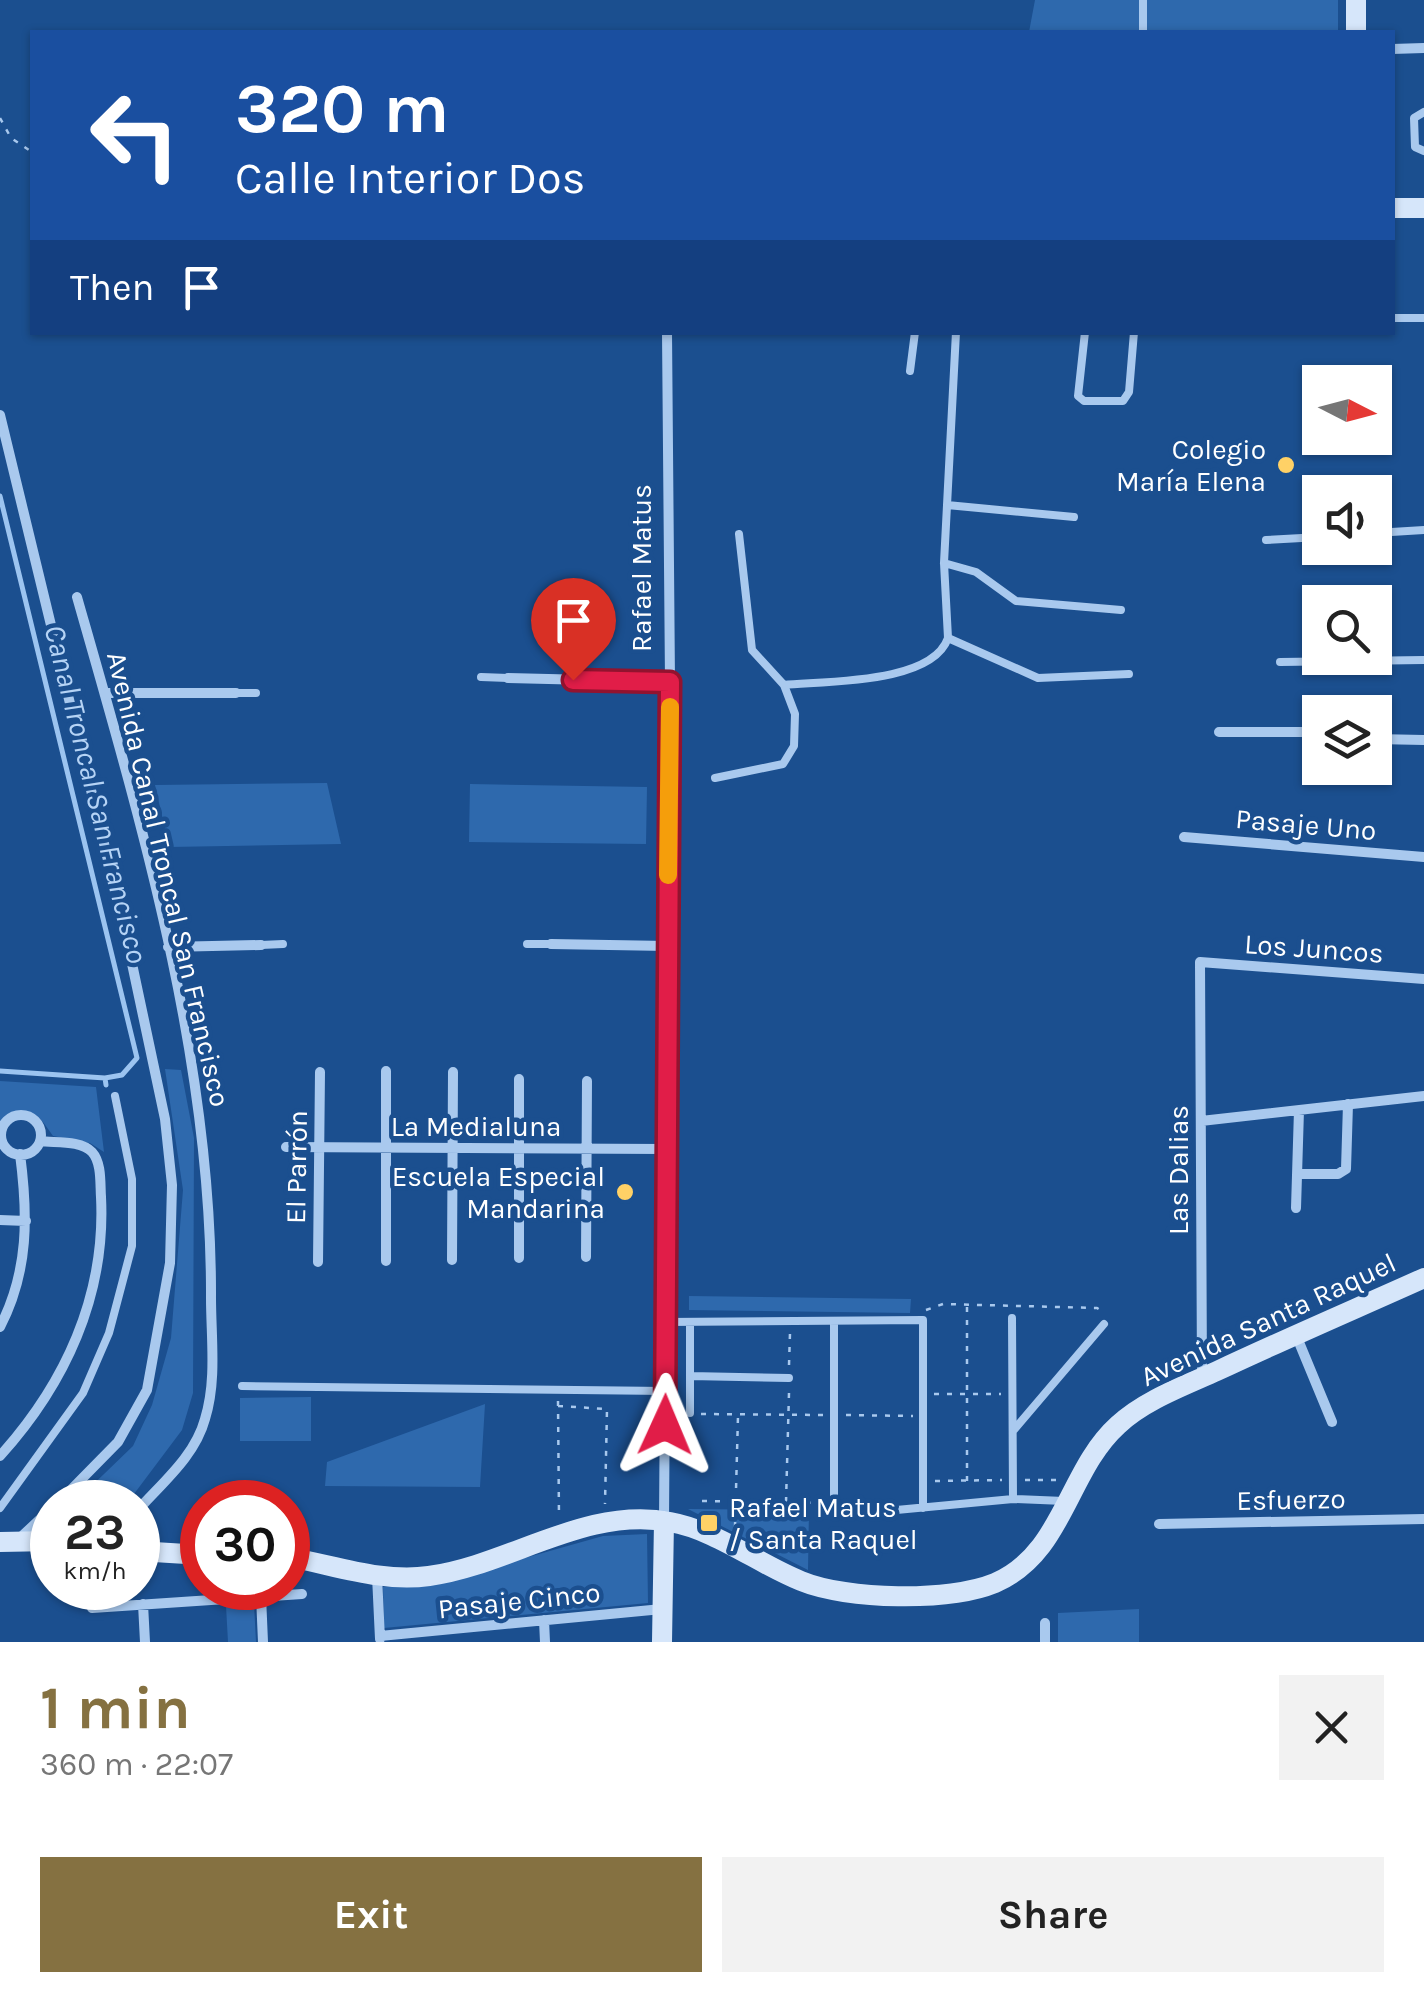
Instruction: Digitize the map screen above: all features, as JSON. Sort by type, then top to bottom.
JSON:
[{"type":"main road","points":[[1356,0],[1356,30]]},
{"type":"main road","points":[[1395,208],[1424,208]]},
{"type":"main road","name":"Avenida Santa Raquel","points":[[310,1561],[377,1575],[432,1576],[605,1523],[664,1521],[828,1590],[870,1594],[955,1592],[988,1586],[1020,1567],[1047,1540],[1098,1448],[1118,1424],[1202,1378],[1424,1278]]},
{"type":"main road","name":"Rafael Matus","points":[[662,1642],[664,1521]]},
{"type":"main road","points":[[5,1547],[30,1544]]},
{"type":"street","points":[[1395,49],[1424,48]]},
{"type":"street","name":"Rafael Matus","points":[[664,1521],[670,682],[667,335]]},
{"type":"street","name":"Avenida Canal Troncal San Francisco","points":[[0,415],[124,926],[159,1086],[172,1185],[170,1263],[146,1390],[118,1442],[80,1480]]},
{"type":"street","name":"Avenida Canal Troncal San Francisco","points":[[78,597],[168,947],[207,1160],[210,1391],[196,1442],[160,1484]]},
{"type":"street","points":[[508,678],[670,682]]},
{"type":"street","points":[[105,693],[236,693]]},
{"type":"street","points":[[1219,732],[1302,732]]},
{"type":"street","points":[[1392,739],[1424,740]]},
{"type":"street","name":"Pasaje Uno","points":[[1184,837],[1424,857]]},
{"type":"street","points":[[551,944],[667,946]]},
{"type":"street","points":[[168,947],[261,945]]},
{"type":"street","name":"Los Juncos","points":[[1200,962],[1424,979]]},
{"type":"street","name":"Las Dalias","points":[[1200,962],[1202,1378]]},
{"type":"street","points":[[386,1071],[386,1261]]},
{"type":"street","name":"El Parrón","points":[[318,1262],[320,1072]]},
{"type":"street","points":[[452,1260],[453,1072]]},
{"type":"street","points":[[519,1079],[519,1258]]},
{"type":"street","points":[[586,1257],[587,1080]]},
{"type":"street","points":[[1200,1121],[1424,1096]]},
{"type":"street","points":[[1297,1174],[1338,1174],[1346,1170],[1348,1104]]},
{"type":"street","points":[[1296,1208],[1298,1110]]},
{"type":"street","points":[[20,1115],[37,1122],[40,1141],[33,1151],[20,1154],[8,1150],[1,1138],[8,1120],[20,1115]]},
{"type":"street","points":[[0,1456],[46,1398],[71,1354],[88,1306],[99,1257],[102,1208],[96,1159],[84,1146],[40,1141]]},
{"type":"street","name":"La Medialuna","points":[[286,1147],[665,1149]]},
{"type":"street","points":[[0,1328],[15,1293],[26,1221],[20,1154]]},
{"type":"street","points":[[0,1220],[26,1221]]},
{"type":"street","points":[[0,1292],[15,1293]]},
{"type":"street","points":[[1296,1334],[1332,1422]]},
{"type":"street","name":"Esfuerzo","points":[[1159,1524],[1424,1519]]},
{"type":"street","points":[[5,1547],[30,1526]]},
{"type":"street","points":[[377,1575],[380,1639]]},
{"type":"street","name":"Pasaje Cinco","points":[[380,1639],[662,1609]]},
{"type":"street","points":[[143,1610],[145,1642]]},
{"type":"street","points":[[262,1610],[263,1642]]},
{"type":"street","points":[[544,1620],[544,1642]]},
{"type":"street","points":[[1044,1623],[1045,1642]]},
{"type":"lane","points":[[1143,0],[1143,30]]},
{"type":"lane","points":[[1424,112],[1414,118],[1415,146],[1424,151]]},
{"type":"lane","points":[[1395,318],[1424,318]]},
{"type":"lane","points":[[910,371],[915,335]]},
{"type":"lane","points":[[784,684],[872,677],[924,664],[937,657],[948,638],[944,562],[956,335]]},
{"type":"lane","points":[[1085,335],[1078,396],[1084,401],[1123,401],[1129,392],[1134,335]]},
{"type":"lane","points":[[946,505],[1074,517]]},
{"type":"lane","points":[[1392,533],[1424,530]]},
{"type":"lane","points":[[716,778],[783,764],[794,746],[795,714],[784,684],[752,650],[739,534]]},
{"type":"lane","points":[[1266,540],[1302,538]]},
{"type":"lane","points":[[944,562],[976,572],[1016,601],[1122,610]]},
{"type":"lane","points":[[948,638],[1038,678],[1129,674]]},
{"type":"lane","points":[[1280,662],[1424,660]]},
{"type":"lane","points":[[481,677],[508,678]]},
{"type":"lane","points":[[236,693],[256,693]]},
{"type":"lane","points":[[261,945],[283,944]]},
{"type":"lane","points":[[527,944],[551,944]]},
{"type":"lane","points":[[0,1508],[83,1393],[110,1333],[132,1246],[132,1178],[114,1096]]},
{"type":"lane","points":[[1012,1318],[1013,1499]]},
{"type":"lane","points":[[666,1322],[923,1320],[923,1508]]},
{"type":"lane","points":[[834,1321],[834,1511],[854,1514],[1013,1499],[1070,1502]]},
{"type":"lane","points":[[690,1322],[690,1414]]},
{"type":"lane","points":[[1012,1431],[1104,1324]]},
{"type":"lane","points":[[690,1376],[789,1378]]},
{"type":"lane","points":[[242,1386],[666,1390]]},
{"type":"path","points":[[0,118],[11,138],[30,151]]},
{"type":"path","points":[[966,1481],[967,1304]]},
{"type":"path","points":[[786,1502],[790,1321]]},
{"type":"path","points":[[558,1390],[558,1505]]},
{"type":"path","points":[[923,1394],[1012,1394]]},
{"type":"path","points":[[558,1406],[607,1409],[605,1498]]},
{"type":"path","points":[[690,1414],[923,1416]]},
{"type":"path","points":[[728,1546],[738,1518],[738,1414]]},
{"type":"path","points":[[923,1482],[1063,1480]]},
{"type":"path","points":[[702,1501],[834,1503]]},
{"type":"shaded area","points":[[1035,0],[1338,0],[1338,30],[1029,30]]},
{"type":"shaded area","points":[[327,783],[341,844],[169,847],[155,785]]},
{"type":"shaded area","points":[[470,784],[647,787],[646,844],[469,842]]},
{"type":"shaded area","points":[[165,1069],[181,1070],[194,1138],[193,1393],[182,1430],[144,1480],[98,1480],[133,1446],[152,1405],[171,1338],[183,1190]]},
{"type":"shaded area","points":[[0,1081],[96,1087],[104,1152],[90,1143],[53,1136],[41,1120],[27,1112],[12,1113],[0,1127]]},
{"type":"shaded area","points":[[689,1296],[911,1299],[910,1313],[689,1310]]},
{"type":"shaded area","points":[[311,1397],[311,1441],[240,1441],[240,1398]]},
{"type":"shaded area","points":[[485,1404],[480,1487],[325,1486],[327,1462]]},
{"type":"shaded area","points":[[688,1509],[809,1510],[808,1570]]},
{"type":"shaded area","points":[[647,1534],[648,1603],[384,1628],[383,1587],[443,1581],[603,1536]]},
{"type":"shaded area","points":[[1139,1609],[1139,1642],[1058,1642],[1058,1613]]},
{"type":"shaded area","points":[[226,1610],[254,1610],[256,1642],[228,1642]]},
{"type":"waterway","name":"Canal Troncal San Francisco","points":[[0,496],[137,1058],[122,1075],[105,1078],[106,1085]]},
{"type":"waterway","points":[[0,1071],[105,1078]]},
{"type":"slow traffic","points":[[668,875],[670,707]]},
{"type":"place","name":"Colegio María Elena","points":[[1286,465]]},
{"type":"place","name":"Escuela Especial Mandarina","points":[[625,1192]]},
{"type":"place","name":"Rafael Matus / Santa Raquel","points":[[709,1523]]},
{"type":"route","points":[[573,680],[670,682],[665,1425]]}]
